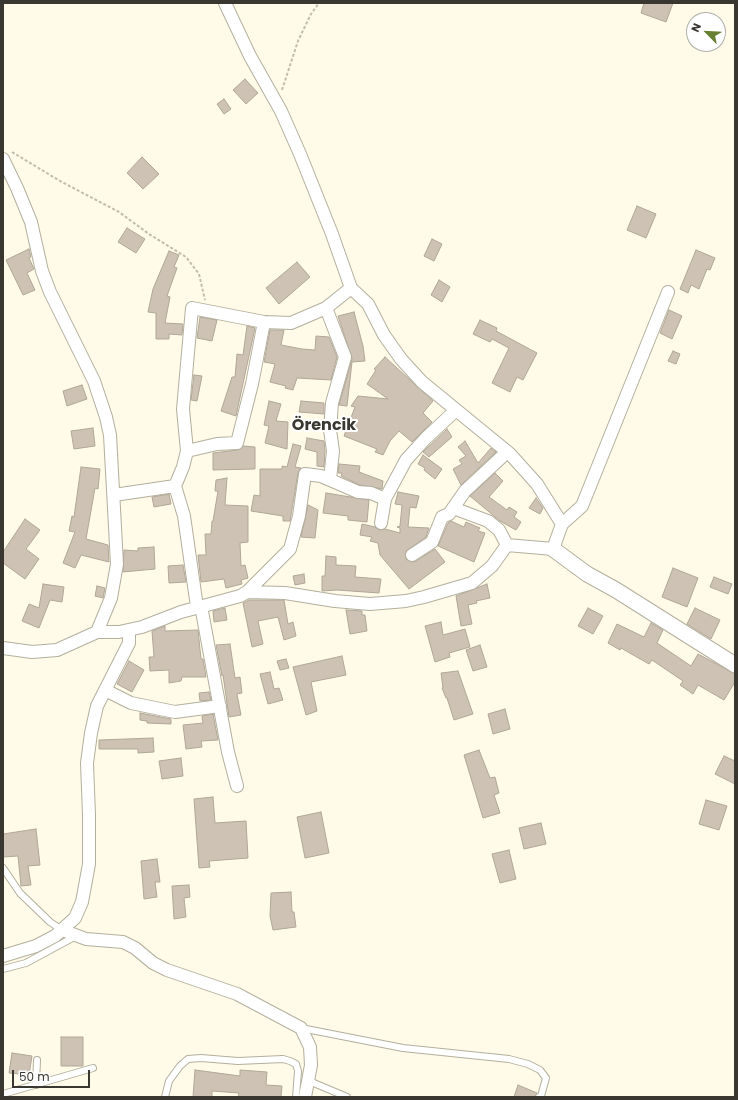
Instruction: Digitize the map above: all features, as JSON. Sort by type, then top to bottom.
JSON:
[{"type":"street","points":[[225,3],[250,56],[281,111],[318,198],[351,288],[368,304],[384,336],[401,359],[422,382],[507,452],[537,484],[562,524]]},
{"type":"street","points":[[5,154],[29,216],[42,271],[50,292],[94,381],[101,400],[110,435],[117,564],[116,575],[107,610],[97,632]]},
{"type":"street","points":[[237,786],[228,752],[199,606],[184,516],[175,486],[183,467],[187,451],[183,410],[192,308],[264,322],[291,323],[326,308],[351,288]]},
{"type":"street","points":[[553,549],[562,524],[582,506],[668,292]]},
{"type":"street","points":[[326,308],[345,357],[332,403],[330,430],[333,451],[330,479]]},
{"type":"street","points":[[187,451],[217,444],[237,443],[264,322]]},
{"type":"street","points":[[381,523],[385,499],[406,460],[425,439],[456,410]]},
{"type":"street","points":[[412,555],[432,542],[442,517],[448,514],[465,491],[507,452]]},
{"type":"street","points":[[3,648],[32,652],[50,651],[73,645],[97,632],[129,630],[199,606],[240,596],[247,592],[290,549],[299,516],[305,474],[321,476],[358,492],[371,493],[385,499]]},
{"type":"street","points":[[114,495],[175,486]]},
{"type":"street","points":[[453,508],[488,521],[499,530],[507,545]]},
{"type":"street","points":[[247,592],[285,593],[352,603],[370,604],[406,601],[445,592],[472,583],[486,573],[507,545]]},
{"type":"street","points":[[507,545],[553,549],[587,574],[616,590],[735,665]]},
{"type":"street","points":[[3,956],[36,946],[62,930],[75,918],[83,895],[89,864],[87,763],[97,706],[129,643],[129,630]]},
{"type":"street","points":[[106,690],[131,703],[175,712],[220,706]]},
{"type":"street","points":[[62,930],[76,936],[123,942],[135,948],[153,963],[167,970],[237,994],[301,1028],[310,1047],[311,1065],[305,1097]]},
{"type":"lane","points":[[4,872],[20,893],[50,922],[62,930]]},
{"type":"lane","points":[[3,969],[26,963],[76,936]]},
{"type":"lane","points":[[301,1028],[390,1046],[509,1059],[528,1064],[540,1070],[546,1078],[541,1096],[539,1097]]},
{"type":"lane","points":[[165,1097],[169,1081],[180,1066],[188,1059],[201,1058],[238,1061],[283,1058],[296,1064],[298,1070],[296,1097]]},
{"type":"lane","points":[[36,1060],[36,1085]]},
{"type":"lane","points":[[3,1094],[93,1068]]},
{"type":"lane","points":[[309,1081],[347,1097]]},
{"type":"path","points":[[281,111],[281,90],[292,55],[308,21],[320,3]]},
{"type":"path","points":[[5,154],[114,209],[149,234],[186,257],[195,267],[202,281],[205,296],[205,311]]},
{"type":"building","points":[[644,3],[673,3],[666,22],[641,13]]},
{"type":"building","points":[[245,79],[258,93],[246,104],[233,90]]},
{"type":"building","points":[[224,99],[231,109],[224,114],[217,104]]},
{"type":"building","points":[[142,157],[159,174],[143,189],[127,173]]},
{"type":"building","points":[[637,206],[656,214],[646,238],[627,230]]},
{"type":"building","points":[[127,228],[145,239],[136,253],[118,242]]},
{"type":"building","points":[[432,239],[442,244],[434,261],[424,256]]},
{"type":"building","points":[[29,249],[31,257],[29,258],[34,269],[27,273],[35,290],[23,295],[6,260]]},
{"type":"building","points":[[696,250],[715,258],[710,270],[707,269],[699,289],[691,285],[688,293],[680,289]]},
{"type":"building","points":[[169,251],[179,255],[174,267],[177,268],[167,296],[170,297],[165,323],[183,324],[182,335],[169,334],[169,339],[156,339],[156,313],[148,312],[153,289]]},
{"type":"building","points":[[297,262],[310,277],[279,304],[266,288]]},
{"type":"building","points":[[439,280],[450,287],[442,302],[431,295]]},
{"type":"building","points":[[669,310],[682,316],[672,339],[660,333]]},
{"type":"building","points":[[354,312],[363,346],[365,361],[352,362],[347,406],[339,405],[352,359],[338,316]]},
{"type":"building","points":[[200,317],[217,320],[212,341],[197,338]]},
{"type":"building","points":[[480,320],[497,328],[496,331],[537,353],[523,380],[517,377],[510,392],[492,383],[509,348],[492,339],[490,342],[473,334]]},
{"type":"building","points":[[247,326],[255,328],[236,416],[221,411],[232,377],[235,377],[237,354],[243,355]]},
{"type":"building","points":[[270,330],[284,330],[281,345],[302,349],[315,350],[316,336],[329,337],[337,357],[331,380],[297,378],[293,390],[285,388],[286,386],[270,382],[275,364],[264,362]]},
{"type":"building","points":[[673,351],[680,354],[676,364],[668,361]]},
{"type":"building","points":[[385,357],[433,401],[423,413],[432,422],[412,442],[399,431],[390,441],[383,455],[375,452],[377,449],[344,436],[355,407],[351,406],[358,396],[388,399],[367,384],[376,370],[374,369]]},
{"type":"building","points":[[194,375],[202,376],[197,401],[191,400]]},
{"type":"building","points":[[82,385],[87,399],[67,406],[63,391]]},
{"type":"building","points":[[269,401],[281,404],[276,421],[288,422],[287,449],[265,443],[269,426],[264,425]]},
{"type":"building","points":[[301,401],[324,403],[324,414],[299,412]]},
{"type":"building","points":[[93,428],[95,446],[74,449],[71,431]]},
{"type":"building","points":[[447,429],[452,437],[429,457],[423,452]]},
{"type":"building","points":[[307,438],[324,441],[324,467],[317,466],[317,452],[305,449]]},
{"type":"building","points":[[465,441],[478,463],[491,448],[496,452],[461,485],[453,469],[462,464],[459,460],[466,456],[458,447]]},
{"type":"building","points":[[293,444],[301,446],[295,467],[301,468],[298,473],[290,521],[283,521],[283,516],[251,511],[254,495],[260,496],[260,469],[282,469],[282,466],[287,467]]},
{"type":"building","points":[[243,446],[255,447],[255,469],[213,470],[213,453],[237,450]]},
{"type":"building","points":[[423,455],[442,469],[435,479],[424,470],[425,468],[418,464]]},
{"type":"building","points":[[339,464],[360,466],[359,472],[383,481],[382,489],[360,485],[341,476],[342,473],[338,473]]},
{"type":"building","points":[[81,467],[100,469],[98,489],[95,488],[86,539],[108,545],[109,562],[81,555],[75,568],[63,563],[75,532],[69,531],[72,516],[74,517]]},
{"type":"building","points":[[495,473],[503,481],[489,497],[507,510],[509,507],[517,512],[514,517],[521,522],[516,530],[500,521],[470,496]]},
{"type":"building","points":[[227,478],[225,505],[248,506],[248,542],[240,543],[241,566],[245,565],[248,578],[241,580],[242,584],[226,588],[224,579],[201,582],[198,555],[206,555],[205,534],[211,534],[218,491],[215,491],[216,480]]},
{"type":"building","points":[[398,492],[419,496],[416,508],[410,507],[408,527],[429,528],[426,537],[406,551],[406,559],[412,562],[416,561],[435,549],[445,562],[409,589],[380,555],[378,543],[370,541],[372,537],[360,535],[362,524],[375,527],[379,530],[385,529],[400,533],[400,528],[397,527],[400,526],[402,505],[395,504]]},
{"type":"building","points":[[326,493],[369,500],[367,522],[348,520],[348,516],[323,513]]},
{"type":"building","points":[[169,494],[171,504],[154,507],[152,497]]},
{"type":"building","points":[[536,498],[543,508],[540,514],[529,508]]},
{"type":"building","points":[[308,505],[318,510],[315,538],[301,537]]},
{"type":"building","points":[[25,519],[40,530],[26,549],[39,559],[25,579],[3,563],[3,552]]},
{"type":"building","points":[[451,521],[464,527],[466,522],[480,528],[478,531],[485,533],[474,562],[438,546],[448,523]]},
{"type":"building","points":[[154,547],[155,569],[123,572],[124,550],[138,551],[138,548]]},
{"type":"building","points":[[326,556],[336,557],[336,565],[356,566],[355,577],[381,579],[379,593],[337,590],[322,591],[322,576],[325,576]]},
{"type":"building","points":[[183,565],[186,582],[169,583],[168,566]]},
{"type":"building","points":[[673,568],[698,578],[687,607],[662,597]]},
{"type":"building","points":[[304,574],[305,583],[295,585],[293,576]]},
{"type":"building","points":[[714,577],[732,584],[728,594],[710,587]]},
{"type":"building","points":[[43,584],[64,587],[62,602],[50,600],[39,628],[22,621],[29,604],[39,608]]},
{"type":"building","points":[[487,584],[490,598],[476,601],[477,603],[468,605],[472,624],[461,626],[456,596]]},
{"type":"building","points":[[97,586],[105,588],[103,598],[95,596]]},
{"type":"building","points":[[249,600],[284,600],[288,624],[293,622],[296,636],[284,640],[278,617],[258,621],[263,644],[252,647],[243,603]]},
{"type":"building","points":[[225,608],[227,620],[214,622],[213,611]]},
{"type":"building","points":[[588,608],[603,616],[593,634],[578,626]]},
{"type":"building","points":[[695,608],[720,620],[711,639],[687,624]]},
{"type":"building","points":[[346,610],[362,611],[362,615],[365,615],[367,631],[350,634]]},
{"type":"building","points":[[441,622],[443,635],[465,629],[470,647],[449,653],[450,657],[435,662],[425,626]]},
{"type":"building","points":[[651,623],[663,630],[657,643],[691,666],[698,654],[735,674],[735,682],[724,700],[698,685],[693,694],[680,685],[683,681],[652,660],[649,664],[621,648],[620,650],[608,643],[617,624],[644,637]]},
{"type":"building","points":[[165,626],[165,631],[198,630],[201,659],[203,659],[206,677],[182,677],[181,681],[169,683],[169,670],[150,671],[149,657],[154,657],[152,631]]},
{"type":"building","points":[[230,644],[235,678],[240,677],[242,693],[237,694],[241,715],[229,717],[223,675],[222,676],[216,645]]},
{"type":"building","points":[[480,645],[487,667],[473,671],[466,650]]},
{"type":"building","points":[[342,656],[346,675],[311,682],[317,711],[306,715],[293,667]]},
{"type":"building","points":[[286,659],[289,668],[280,670],[277,661]]},
{"type":"building","points":[[129,661],[144,670],[132,692],[117,684]]},
{"type":"building","points":[[458,671],[473,714],[454,720],[442,688],[441,673]]},
{"type":"building","points":[[270,672],[274,689],[279,688],[283,700],[268,704],[260,674]]},
{"type":"building","points":[[209,692],[211,700],[200,701],[199,693]]},
{"type":"building","points":[[505,709],[510,729],[493,734],[488,714]]},
{"type":"building","points":[[140,713],[171,719],[171,724],[147,723],[147,721],[140,720]]},
{"type":"building","points":[[213,714],[218,740],[201,741],[202,747],[186,749],[183,725],[203,723],[202,716]]},
{"type":"building","points":[[153,738],[154,752],[138,753],[138,749],[99,749],[99,740]]},
{"type":"building","points":[[479,750],[490,778],[495,777],[499,793],[494,795],[500,813],[483,818],[464,755]]},
{"type":"building","points":[[724,756],[735,761],[735,784],[715,774]]},
{"type":"building","points":[[181,758],[183,776],[162,779],[159,761]]},
{"type":"building","points":[[213,797],[215,823],[246,821],[248,858],[209,861],[210,867],[199,868],[194,799]]},
{"type":"building","points":[[706,800],[727,806],[719,830],[699,824]]},
{"type":"building","points":[[321,812],[329,853],[305,858],[297,817]]},
{"type":"building","points":[[541,823],[546,844],[524,849],[519,828]]},
{"type":"building","points":[[36,829],[40,865],[28,866],[31,885],[21,886],[18,856],[3,857],[3,834]]},
{"type":"building","points":[[509,850],[516,879],[500,883],[492,854]]},
{"type":"building","points":[[157,859],[160,882],[155,882],[157,897],[144,899],[141,861]]},
{"type":"building","points":[[189,885],[190,897],[184,898],[186,917],[174,919],[172,886]]},
{"type":"building","points":[[291,892],[292,912],[294,912],[296,927],[273,930],[270,916],[271,893]]},
{"type":"building","points":[[61,1037],[83,1037],[83,1066],[61,1066]]},
{"type":"building","points":[[12,1053],[32,1056],[29,1075],[9,1073]]},
{"type":"building","points":[[195,1070],[240,1076],[240,1070],[267,1072],[266,1085],[282,1086],[281,1097],[238,1097],[239,1093],[212,1091],[212,1097],[193,1097]]},
{"type":"building","points":[[518,1085],[537,1093],[535,1097],[514,1097]]},
{"type":"district","name":"Örencik","points":[[324,426]]}]
